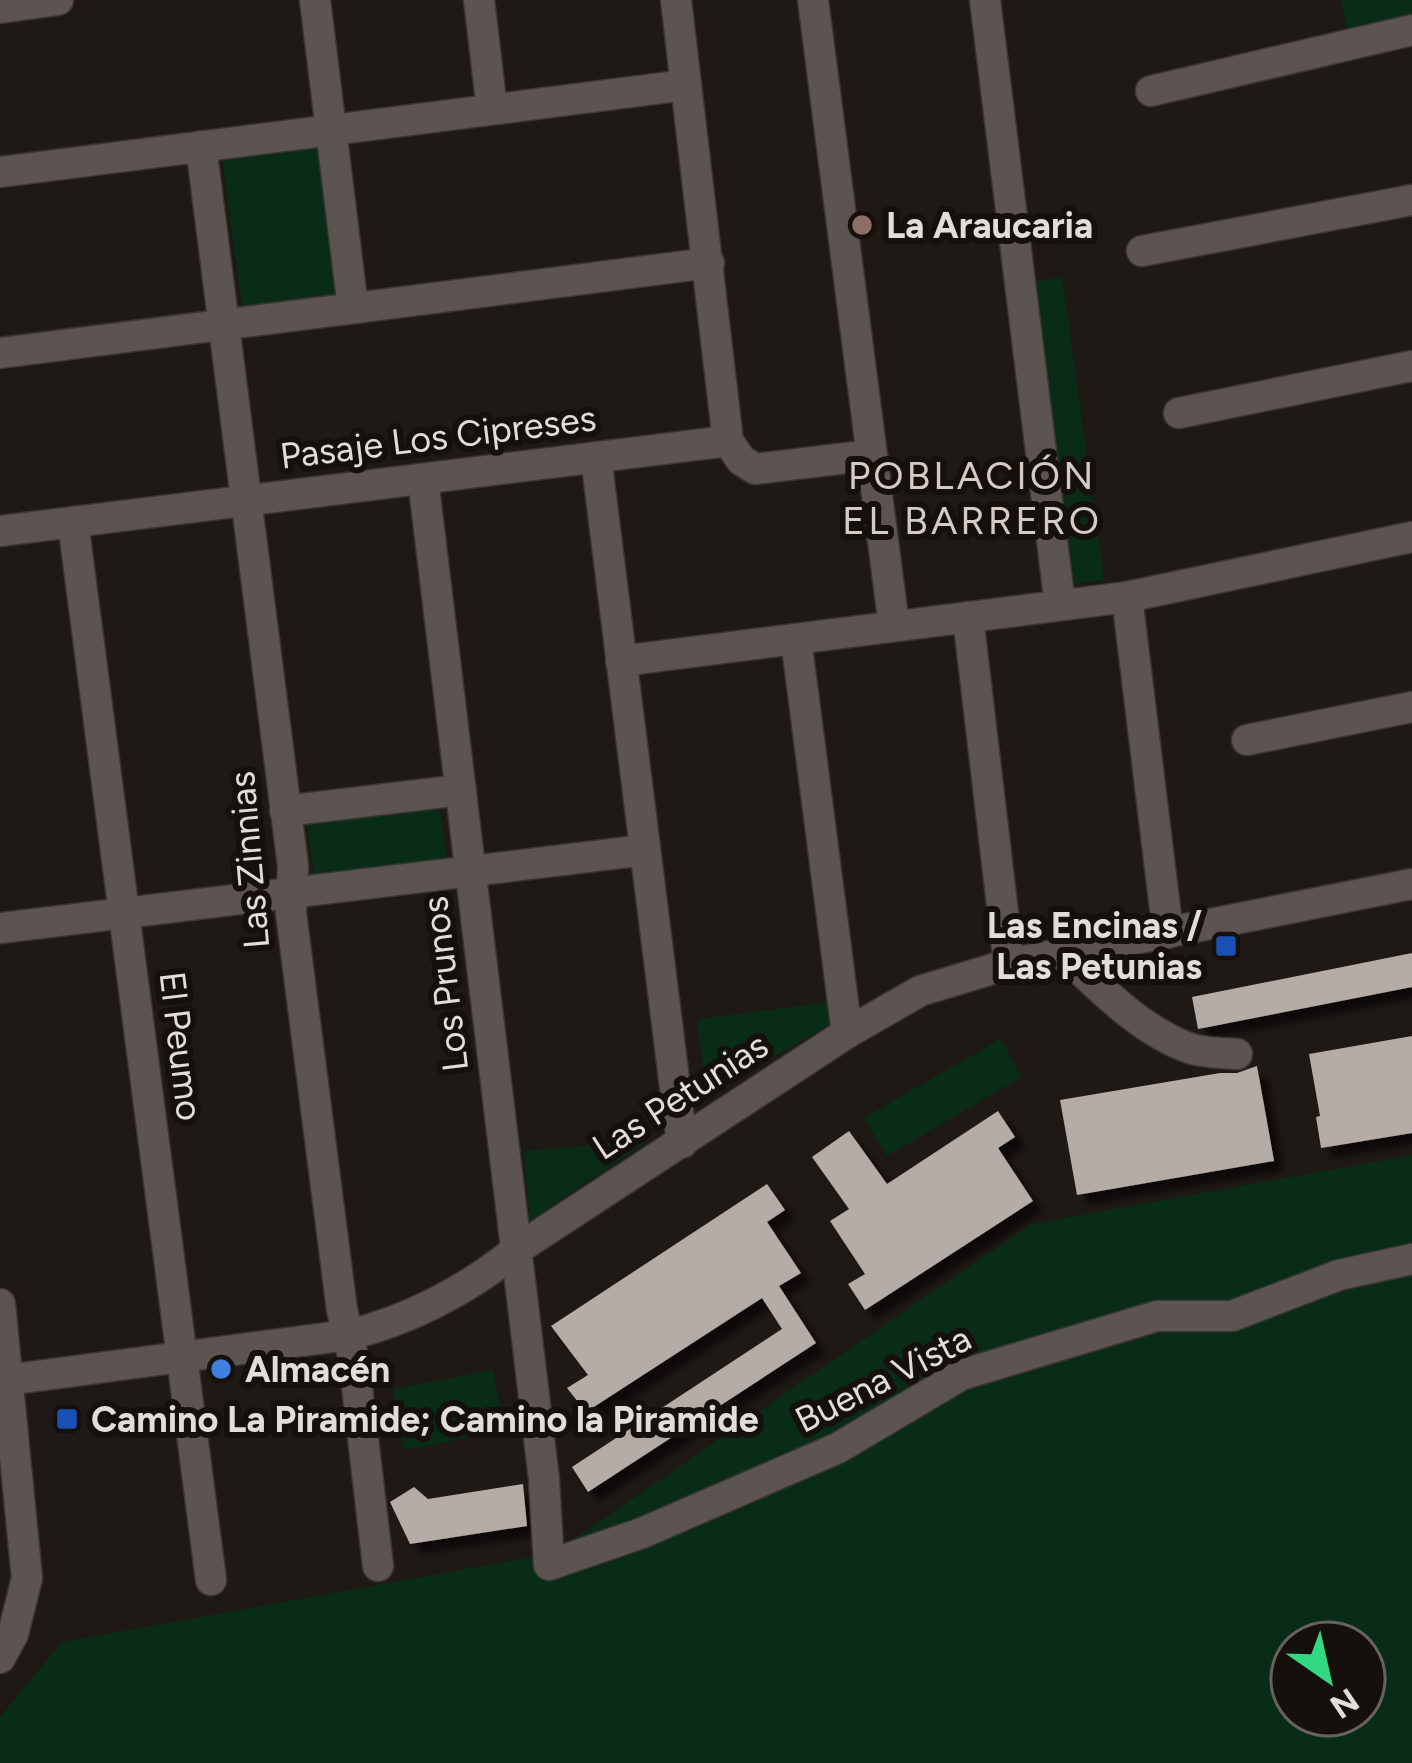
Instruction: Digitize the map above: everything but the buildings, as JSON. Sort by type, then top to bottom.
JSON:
[{"type":"street","points":[[0,8],[58,0]]},
{"type":"street","points":[[315,0],[353,308]]},
{"type":"street","points":[[479,0],[492,109]]},
{"type":"street","points":[[676,0],[728,441],[745,464],[760,470],[872,455]]},
{"type":"street","points":[[813,0],[894,626]]},
{"type":"street","points":[[985,0],[1060,605]]},
{"type":"street","points":[[1151,91],[1412,30]]},
{"type":"street","points":[[0,172],[686,85]]},
{"type":"street","name":"Las Zinnias","points":[[201,146],[285,811],[291,913],[377,1566]]},
{"type":"street","points":[[1142,250],[1412,200]]},
{"type":"street","points":[[0,353],[709,262]]},
{"type":"street","points":[[1179,413],[1412,366]]},
{"type":"street","name":"Pasaje Los Cipreses","points":[[0,531],[728,441]]},
{"type":"street","points":[[596,457],[682,1143]]},
{"type":"street","name":"Los Prunos","points":[[422,479],[544,1479]]},
{"type":"street","name":"El Peumo","points":[[73,522],[211,1580]]},
{"type":"street","points":[[621,661],[1126,597],[1412,537]]},
{"type":"street","points":[[1126,597],[1168,933]]},
{"type":"street","points":[[968,617],[1009,964]]},
{"type":"street","points":[[796,639],[847,1033]]},
{"type":"street","points":[[1247,740],[1412,707]]},
{"type":"street","points":[[285,811],[460,790]]},
{"type":"street","points":[[0,928],[645,850]]},
{"type":"street","name":"Las Petunias","points":[[5,1380],[388,1325],[494,1268],[847,1033],[920,991],[1009,964],[1412,884]]},
{"type":"street","points":[[1064,954],[1118,1005],[1159,1033],[1192,1049],[1237,1054]]},
{"type":"street","name":"Buena Vista","points":[[544,1479],[550,1565],[642,1533],[838,1448],[962,1376],[1157,1316],[1232,1316],[1339,1274],[1412,1259]]},
{"type":"street","points":[[0,1304],[26,1578],[14,1634],[0,1658]]},
{"type":"green space","points":[[1341,0],[1412,0],[1412,26],[1349,40]]},
{"type":"green space","points":[[324,144],[344,294],[242,307],[222,158]]},
{"type":"green space","points":[[1062,277],[1104,580],[1072,584],[1030,282]]},
{"type":"green space","points":[[439,805],[447,862],[315,880],[307,823]]},
{"type":"green space","points":[[830,1002],[832,1023],[707,1095],[697,1019]]},
{"type":"green space","points":[[1000,1039],[1022,1077],[887,1156],[864,1118]]},
{"type":"green space","points":[[649,1140],[530,1221],[524,1151]]},
{"type":"green space","points":[[1412,1155],[1412,1763],[0,1763],[0,1717],[62,1642],[554,1553],[1031,1224]]},
{"type":"green space","points":[[493,1370],[504,1431],[404,1450],[393,1389]]},
{"type":"place","name":"La Araucaria","points":[[862,225]]},
{"type":"place","name":"Las Encinas / Las Petunias","points":[[1226,946]]},
{"type":"place","name":"Almacén","points":[[221,1369]]},
{"type":"place","name":"Camino La Piramide; Camino la Piramide","points":[[67,1419]]},
{"type":"district","name":"POBLACIÓN EL BARRERO","points":[[972,498]]}]
